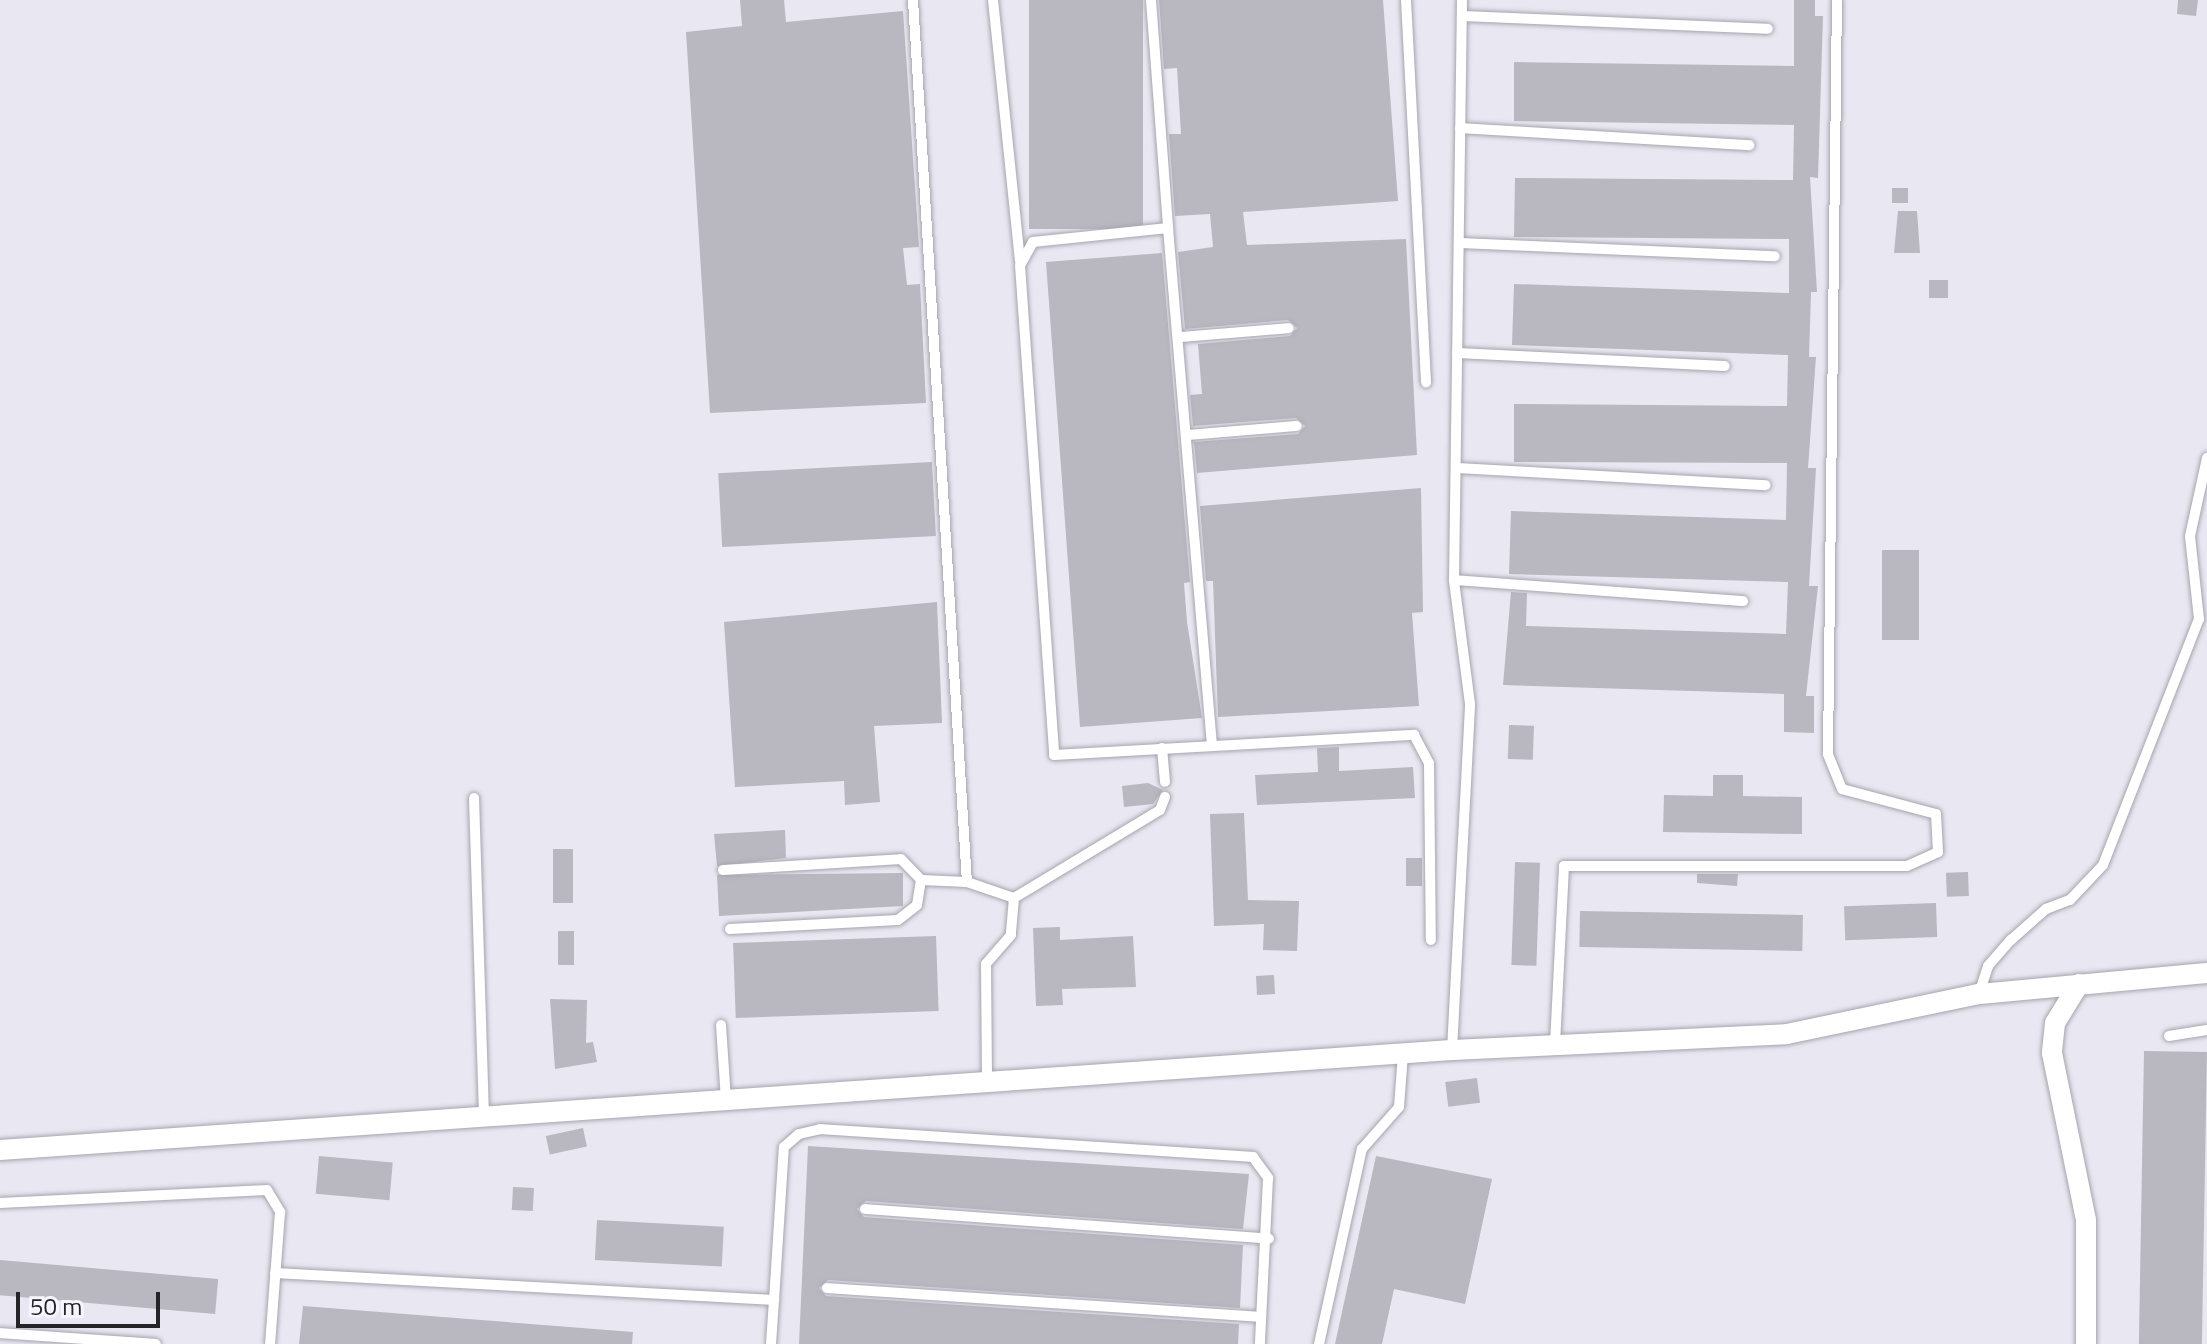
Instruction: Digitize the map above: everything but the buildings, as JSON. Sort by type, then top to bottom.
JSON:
[{"type":"street","points":[[0,1150],[484,1113],[987,1086],[1452,1050],[1787,1034],[1979,994],[2207,973]]},
{"type":"street","points":[[2079,984],[2055,1023],[2052,1053],[2086,1220],[2086,1344]]},
{"type":"lane","points":[[913,0],[967,882]]},
{"type":"lane","points":[[993,0],[1020,265],[1054,755],[1414,735],[1429,763],[1431,940]]},
{"type":"lane","points":[[1151,0],[1212,745]]},
{"type":"lane","points":[[1406,0],[1426,382]]},
{"type":"lane","points":[[1452,1050],[1470,704],[1454,580],[1458,468],[1462,0]]},
{"type":"lane","points":[[1555,1044],[1564,866],[1907,866],[1938,852],[1936,814],[1842,789],[1828,754],[1837,0]]},
{"type":"lane","points":[[1462,16],[1768,29]]},
{"type":"lane","points":[[1460,128],[1750,145]]},
{"type":"lane","points":[[1020,265],[1033,242],[1168,228]]},
{"type":"lane","points":[[1459,243],[1775,256]]},
{"type":"lane","points":[[1180,337],[1289,328]]},
{"type":"lane","points":[[1457,353],[1725,366]]},
{"type":"lane","points":[[1187,435],[1297,426]]},
{"type":"lane","points":[[1979,994],[1988,966],[2011,940],[2046,909],[2070,900],[2103,865],[2199,619],[2190,536],[2207,458]]},
{"type":"lane","points":[[1458,468],[1766,485]]},
{"type":"lane","points":[[1454,580],[1743,601]]},
{"type":"lane","points":[[1162,748],[1165,782]]},
{"type":"lane","points":[[723,870],[901,859],[921,880],[967,882],[1014,898],[1160,810],[1165,797]]},
{"type":"lane","points":[[474,798],[484,1113]]},
{"type":"lane","points":[[730,929],[898,920],[917,905],[921,880]]},
{"type":"lane","points":[[987,1086],[986,964],[1011,935],[1014,898]]},
{"type":"lane","points":[[721,1025],[726,1101]]},
{"type":"lane","points":[[2169,1036],[2207,1030]]},
{"type":"lane","points":[[1319,1344],[1362,1149],[1399,1107],[1403,1054]]},
{"type":"lane","points":[[771,1344],[784,1147],[820,1129],[1253,1157],[1268,1178],[1269,1239],[1260,1344]]},
{"type":"lane","points":[[0,1203],[254,1187],[267,1190],[280,1212],[270,1344]]},
{"type":"lane","points":[[865,1209],[1269,1239]]},
{"type":"lane","points":[[275,1273],[774,1300]]},
{"type":"lane","points":[[827,1288],[1261,1317]]},
{"type":"lane","points":[[0,1333],[156,1344]]}]
